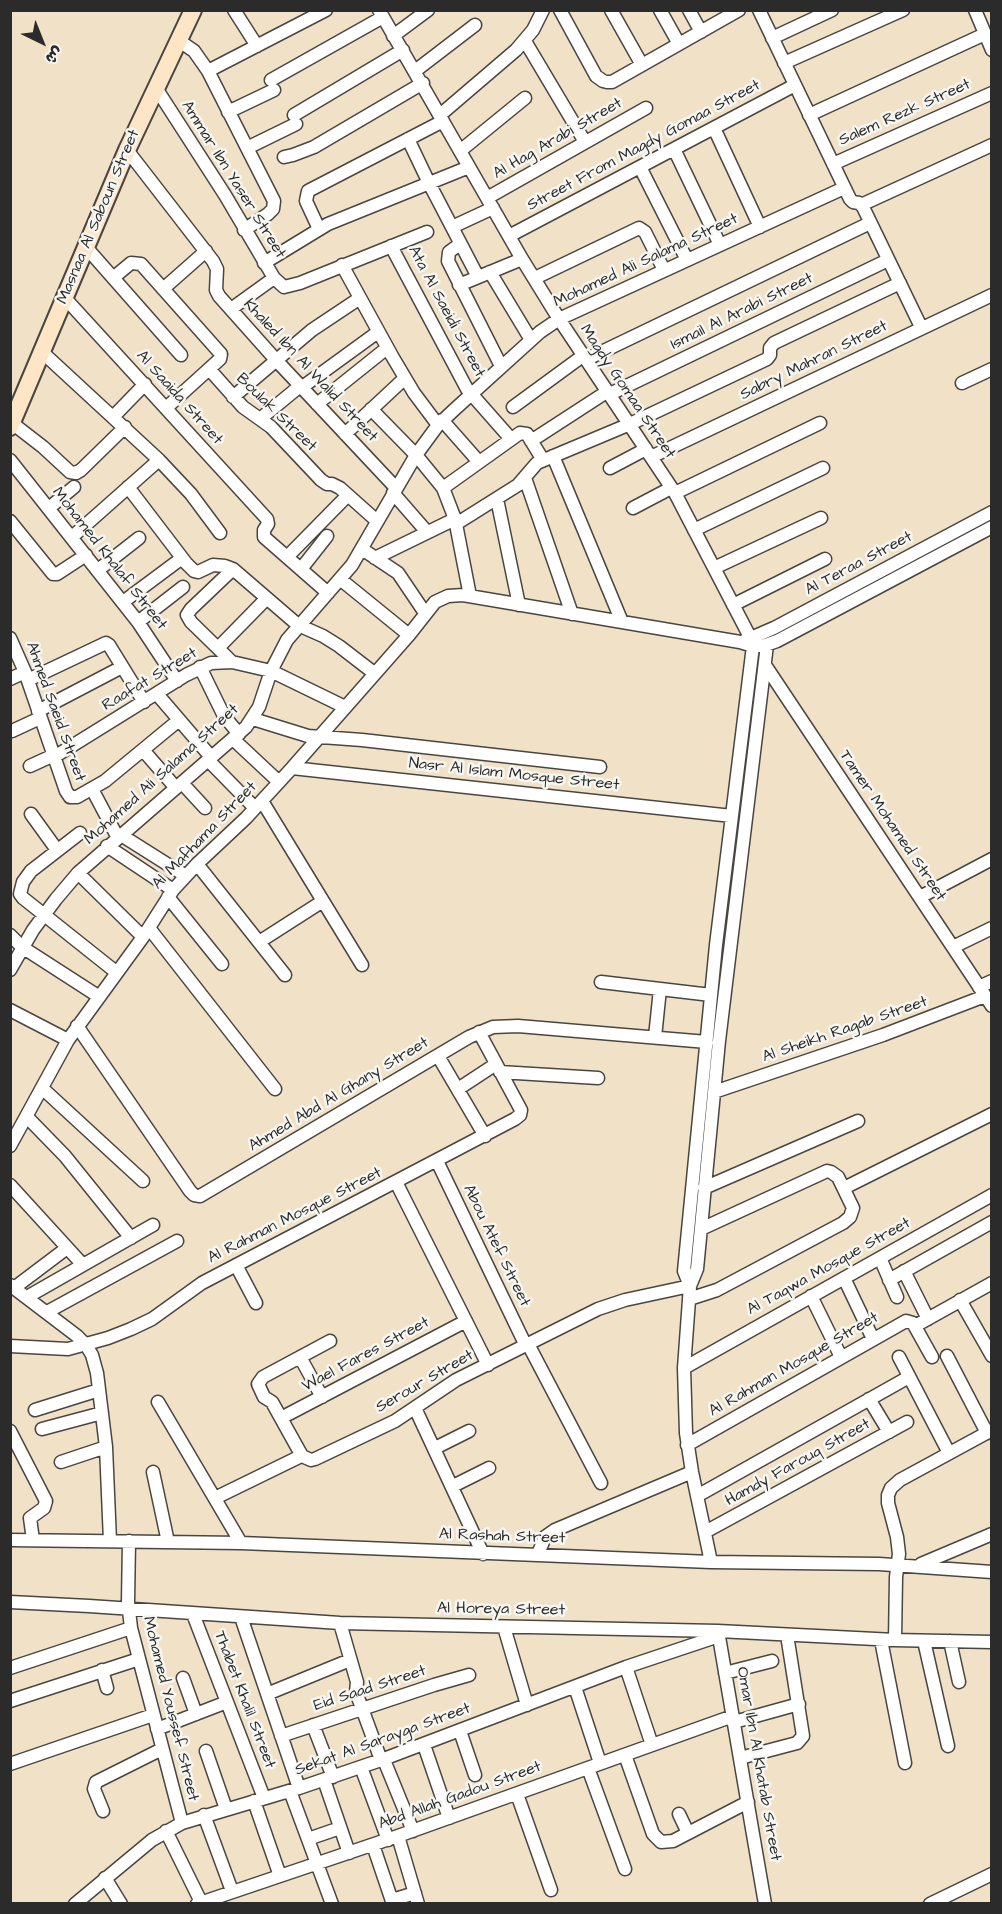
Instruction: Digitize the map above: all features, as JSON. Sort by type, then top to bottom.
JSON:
[{"type":"street","name":"Masnaa Al Saboun Street","points":[[11,425],[127,150],[193,10]]},
{"type":"street","points":[[234,10],[257,46]]},
{"type":"street","points":[[393,36],[428,10]]},
{"type":"street","points":[[318,229],[306,201],[308,191],[408,139],[442,118],[525,41],[543,10]]},
{"type":"street","points":[[560,10],[596,76],[603,81],[612,82],[738,11]]},
{"type":"street","points":[[611,10],[642,65]]},
{"type":"street","points":[[660,10],[679,44]]},
{"type":"street","points":[[689,10],[701,32]]},
{"type":"street","points":[[759,10],[851,202],[861,204],[992,145]]},
{"type":"street","points":[[772,38],[832,10]]},
{"type":"street","points":[[784,63],[903,10]]},
{"type":"street","points":[[975,10],[992,50]]},
{"type":"street","points":[[208,71],[320,12]]},
{"type":"street","points":[[228,112],[381,14]]},
{"type":"street","name":"Magdy Gomaa Street","points":[[381,14],[423,83],[522,259],[673,491],[733,605],[748,642]]},
{"type":"street","points":[[415,71],[475,25]]},
{"type":"street","points":[[809,115],[985,34]]},
{"type":"street","points":[[178,40],[194,51],[208,71],[273,198],[273,209],[244,230]]},
{"type":"street","points":[[525,41],[585,142]]},
{"type":"street","points":[[247,148],[295,120],[403,50]]},
{"type":"street","points":[[284,157],[314,147],[423,83]]},
{"type":"street","name":"Street From Magdy Gomaa Street","points":[[509,236],[795,85]]},
{"type":"street","name":"Ammar Ibn Yaser Street","points":[[156,88],[225,195],[274,278],[284,286],[300,283],[342,265]]},
{"type":"street","name":"Salem Rezk Street","points":[[833,164],[992,93]]},
{"type":"street","points":[[460,151],[525,98]]},
{"type":"street","name":"Al Hag Arabi Street","points":[[452,227],[585,142],[646,108]]},
{"type":"street","points":[[714,128],[760,227]]},
{"type":"street","points":[[408,139],[478,277]]},
{"type":"street","points":[[674,149],[720,245]]},
{"type":"street","points":[[127,150],[206,251],[163,289]]},
{"type":"street","points":[[264,263],[318,229],[469,167]]},
{"type":"street","points":[[640,167],[687,260]]},
{"type":"street","name":"Mohamed Ali Salama Street","points":[[10,970],[44,914],[78,873],[253,719],[278,655],[298,626],[340,579],[362,549],[416,455],[440,423],[471,393],[531,340],[559,319],[844,188]]},
{"type":"street","points":[[861,204],[921,327]]},
{"type":"street","points":[[513,407],[586,357],[870,223]]},
{"type":"street","points":[[535,278],[639,228],[645,232],[663,270]]},
{"type":"street","points":[[427,232],[342,265],[405,378],[440,423],[479,462]]},
{"type":"street","points":[[460,244],[452,248],[448,256],[449,266],[501,366]]},
{"type":"street","points":[[85,246],[181,355]]},
{"type":"street","name":"Ata Al Saeidi Street","points":[[391,246],[471,393],[511,440]]},
{"type":"street","name":"Khaled Ibn Al Walid Street","points":[[206,251],[217,269],[216,290],[395,491],[427,532]]},
{"type":"street","points":[[459,285],[522,259]]},
{"type":"street","name":"Ismail Al Arabi Street","points":[[531,441],[609,393],[888,260]]},
{"type":"street","points":[[113,278],[131,263],[138,262],[221,355],[220,359],[166,408]]},
{"type":"street","points":[[490,272],[531,340]]},
{"type":"street","points":[[231,309],[274,278]]},
{"type":"street","points":[[375,558],[427,532],[456,521],[497,499],[518,485],[532,467],[548,458],[630,424],[767,359],[771,356],[770,348],[774,343],[900,284]]},
{"type":"street","name":"Sabry Mahran Street","points":[[610,468],[649,453],[992,295]]},
{"type":"street","name":"Al Saaida Street","points":[[64,297],[268,522],[264,537],[287,557]]},
{"type":"street","points":[[233,397],[320,324],[360,298]]},
{"type":"street","points":[[260,420],[301,387],[378,332]]},
{"type":"street","points":[[317,404],[387,348]]},
{"type":"street","points":[[41,351],[159,460],[191,494],[220,533]]},
{"type":"street","name":"Boulak Street","points":[[209,369],[243,407],[271,427],[324,483],[336,486],[377,522]]},
{"type":"street","points":[[962,382],[992,369]]},
{"type":"street","points":[[345,434],[405,378]]},
{"type":"street","points":[[113,417],[145,384]]},
{"type":"street","points":[[371,409],[416,455],[444,488],[456,521],[470,596]]},
{"type":"street","points":[[633,508],[820,423]]},
{"type":"street","points":[[11,425],[43,447],[70,472],[76,473],[125,428]]},
{"type":"street","points":[[444,488],[511,440],[523,433],[527,434],[548,458],[622,622]]},
{"type":"street","name":"Mohamed Khalaf Street","points":[[10,460],[138,621],[177,681]]},
{"type":"street","points":[[72,537],[159,460]]},
{"type":"street","points":[[694,530],[823,468]]},
{"type":"street","points":[[525,478],[572,614]]},
{"type":"street","points":[[49,508],[74,487]]},
{"type":"street","points":[[128,487],[194,571],[198,572],[208,566],[218,565],[233,569],[298,626],[323,636],[374,673]]},
{"type":"street","points":[[328,593],[287,557],[348,495]]},
{"type":"street","points":[[497,499],[519,605]]},
{"type":"street","name":"Al Teraa Street","points":[[748,642],[992,512]]},
{"type":"street","points":[[714,568],[821,518]]},
{"type":"street","points":[[10,522],[52,573],[57,574],[86,555]]},
{"type":"street","name":"Al Teraa Street","points":[[470,596],[767,645],[992,527]]},
{"type":"street","points":[[301,569],[327,536]]},
{"type":"street","points":[[98,570],[139,538]]},
{"type":"street","points":[[362,549],[402,577],[425,613]]},
{"type":"street","points":[[123,602],[182,558]]},
{"type":"street","points":[[733,605],[825,559]]},
{"type":"street","points":[[232,662],[189,620],[187,615],[233,569]]},
{"type":"street","points":[[340,579],[409,635]]},
{"type":"street","points":[[138,621],[183,587]]},
{"type":"street","name":"Al Mafhama Street","points":[[12,1140],[77,1026],[146,932],[171,893],[197,864],[223,842],[292,768],[409,635],[435,602],[448,596],[470,596]]},
{"type":"street","points":[[218,648],[266,599]]},
{"type":"street","name":"Ahmed Saeid Street","points":[[10,638],[26,676],[66,791],[70,797],[77,797],[92,789]]},
{"type":"street","points":[[690,1293],[684,1271],[748,642]]},
{"type":"street","points":[[10,679],[26,676],[104,644],[109,645],[144,702]]},
{"type":"street","points":[[711,1562],[687,1445],[684,1368],[690,1293],[697,1269],[714,1092],[767,645]]},
{"type":"street","name":"Raafat Street","points":[[30,766],[54,756],[200,667],[221,662],[232,662],[271,671],[345,707]]},
{"type":"street","name":"Tamer Mohamed Street","points":[[765,664],[985,996]]},
{"type":"street","points":[[12,731],[122,667]]},
{"type":"street","points":[[200,667],[236,736],[279,782]]},
{"type":"street","points":[[157,694],[210,759],[258,804],[323,901],[362,965]]},
{"type":"street","points":[[253,719],[298,734],[318,737],[600,767]]},
{"type":"street","points":[[179,720],[118,771],[92,789],[119,836],[186,876]]},
{"type":"street","points":[[143,750],[205,808]]},
{"type":"street","name":"Nasr Al Islam Mosque Street","points":[[292,768],[732,816]]},
{"type":"street","points":[[31,814],[57,850]]},
{"type":"street","points":[[80,833],[31,871],[21,887],[20,894],[116,972]]},
{"type":"street","points":[[107,846],[171,893],[222,964]]},
{"type":"street","points":[[920,897],[992,859]]},
{"type":"street","points":[[197,864],[285,975]]},
{"type":"street","points":[[78,873],[146,932],[275,1089]]},
{"type":"street","points":[[259,942],[323,901]]},
{"type":"street","points":[[953,947],[992,928]]},
{"type":"street","points":[[10,935],[22,947],[98,996]]},
{"type":"street","name":"Al Sheikh Ragab Street","points":[[714,1092],[883,1035],[985,996],[992,981]]},
{"type":"street","points":[[601,982],[711,995]]},
{"type":"street","points":[[655,1037],[660,989]]},
{"type":"street","points":[[10,1010],[68,1040]]},
{"type":"street","name":"Ahmed Abd Al Ghany Street","points":[[77,1026],[190,1191],[197,1196],[203,1196],[478,1032],[493,1027],[506,1026],[707,1042]]},
{"type":"street","points":[[478,1032],[498,1068]]},
{"type":"street","points":[[438,1056],[485,1136]]},
{"type":"street","points":[[458,1089],[498,1068],[598,1078]]},
{"type":"street","name":"Al Rahman Mosque Street","points":[[10,1346],[68,1348],[86,1345],[131,1329],[152,1319],[189,1291],[236,1265],[515,1119],[520,1115],[520,1108],[498,1068]]},
{"type":"street","points":[[42,1088],[142,1181]]},
{"type":"street","points":[[701,1229],[821,1172],[831,1172],[838,1177],[844,1188],[992,1114]]},
{"type":"street","points":[[27,1117],[65,1156],[131,1238]]},
{"type":"street","points":[[704,1188],[858,1121]]},
{"type":"street","name":"Abou Atef Street","points":[[437,1161],[527,1345],[601,1483]]},
{"type":"street","points":[[396,1182],[488,1365]]},
{"type":"street","points":[[10,1185],[83,1265]]},
{"type":"street","name":"Serour Street","points":[[215,1498],[302,1456],[311,1460],[315,1459],[395,1421],[444,1387],[610,1305],[717,1290],[843,1223],[850,1217],[853,1208],[844,1188]]},
{"type":"street","name":"Al Taqwa Mosque Street","points":[[684,1368],[992,1195]]},
{"type":"street","points":[[889,1280],[992,1221]]},
{"type":"street","points":[[27,1297],[153,1225]]},
{"type":"street","points":[[47,1312],[177,1241]]},
{"type":"street","points":[[67,1248],[12,1287],[47,1312],[86,1345],[95,1364],[106,1447],[110,1541]]},
{"type":"street","points":[[880,1258],[897,1298]]},
{"type":"street","points":[[236,1265],[256,1303]]},
{"type":"street","points":[[904,1271],[928,1319]]},
{"type":"street","points":[[844,1278],[873,1339]]},
{"type":"street","points":[[932,1357],[915,1326],[992,1283]]},
{"type":"street","points":[[811,1296],[841,1357]]},
{"type":"street","points":[[960,1300],[992,1356]]},
{"type":"street","name":"Wael Fares Street","points":[[281,1418],[466,1321]]},
{"type":"street","name":"Al Rahman Mosque Street","points":[[687,1445],[906,1321],[912,1322],[915,1326]]},
{"type":"street","points":[[302,1456],[272,1402],[263,1395],[259,1381],[330,1341]]},
{"type":"street","points":[[895,1636],[896,1571],[899,1554],[888,1503],[891,1488],[900,1480],[989,1432],[947,1356]]},
{"type":"street","points":[[300,1357],[322,1397]]},
{"type":"street","points":[[899,1357],[949,1453]]},
{"type":"street","points":[[697,1496],[909,1377]]},
{"type":"street","points":[[35,1410],[99,1390]]},
{"type":"street","points":[[869,1399],[889,1432]]},
{"type":"street","points":[[158,1402],[241,1543]]},
{"type":"street","points":[[416,1408],[483,1554]]},
{"type":"street","points":[[42,1428],[102,1413]]},
{"type":"street","name":"Hamdy Farouq Street","points":[[705,1532],[907,1422]]},
{"type":"street","points":[[10,1431],[46,1501],[43,1509],[34,1513],[30,1518],[33,1540]]},
{"type":"street","points":[[435,1448],[469,1431]]},
{"type":"street","points":[[61,1462],[106,1447]]},
{"type":"street","points":[[453,1486],[489,1468]]},
{"type":"street","points":[[153,1472],[168,1542]]},
{"type":"street","points":[[538,1554],[545,1537],[555,1530],[692,1472]]},
{"type":"street","points":[[918,1566],[992,1534]]},
{"type":"street","name":"Al Rashah Street","points":[[10,1540],[241,1543],[896,1571],[918,1566],[992,1572]]},
{"type":"street","name":"Mohamed Youssef Street","points":[[129,1541],[128,1606],[131,1628],[182,1823]]},
{"type":"street","name":"Al Horeya Street","points":[[10,1602],[128,1606],[193,1614],[340,1623],[787,1635],[881,1640],[895,1636],[924,1641],[991,1642]]},
{"type":"street","name":"Thabet Khalil Street","points":[[193,1614],[227,1702],[259,1800],[280,1876]]},
{"type":"street","points":[[241,1617],[281,1736],[308,1839],[332,1904]]},
{"type":"street","points":[[340,1623],[357,1682],[356,1692],[361,1709],[413,1831]]},
{"type":"street","points":[[504,1627],[528,1705]]},
{"type":"street","points":[[10,1668],[131,1628]]},
{"type":"street","name":"Sekat Al Sarayga Street","points":[[75,1904],[152,1840],[182,1823],[383,1760],[718,1633]]},
{"type":"street","name":"Omar Ibn Al Khatab Street","points":[[718,1633],[765,1904]]},
{"type":"street","points":[[740,1758],[797,1743],[802,1739],[799,1704],[787,1635]]},
{"type":"street","points":[[881,1640],[905,1763]]},
{"type":"street","points":[[924,1641],[948,1746]]},
{"type":"street","points":[[950,1641],[959,1682]]},
{"type":"street","points":[[10,1701],[139,1659]]},
{"type":"street","points":[[267,1694],[351,1660]]},
{"type":"street","points":[[725,1673],[772,1661]]},
{"type":"street","points":[[626,1667],[652,1745]]},
{"type":"street","points":[[102,1670],[107,1688]]},
{"type":"street","name":"Eid Saad Street","points":[[281,1736],[434,1685],[469,1676]]},
{"type":"street","points":[[183,1678],[196,1714]]},
{"type":"street","points":[[575,1687],[600,1763]]},
{"type":"street","points":[[157,1729],[227,1702]]},
{"type":"street","name":"Abd Allah Gadou Street","points":[[199,1903],[374,1845],[652,1745],[733,1719],[799,1704]]},
{"type":"street","points":[[10,1764],[153,1715]]},
{"type":"street","points":[[313,1725],[340,1828],[349,1853]]},
{"type":"street","points":[[460,1731],[475,1775]]},
{"type":"street","points":[[424,1745],[449,1818]]},
{"type":"street","points":[[103,1811],[94,1789],[96,1782],[162,1749]]},
{"type":"street","points":[[206,1751],[226,1809]]},
{"type":"street","points":[[625,1755],[655,1837],[665,1843],[748,1802]]},
{"type":"street","points":[[361,1767],[417,1898],[392,1902],[374,1845]]},
{"type":"street","points":[[588,1768],[625,1869]]},
{"type":"street","points":[[517,1794],[551,1890]]},
{"type":"street","points":[[679,1814],[688,1833]]},
{"type":"street","points":[[204,1815],[232,1891]]},
{"type":"street","points":[[308,1839],[340,1828]]},
{"type":"street","points":[[166,1831],[199,1903]]},
{"type":"street","points":[[930,1904],[992,1874]]},
{"type":"street","points":[[105,1878],[121,1904]]}]
